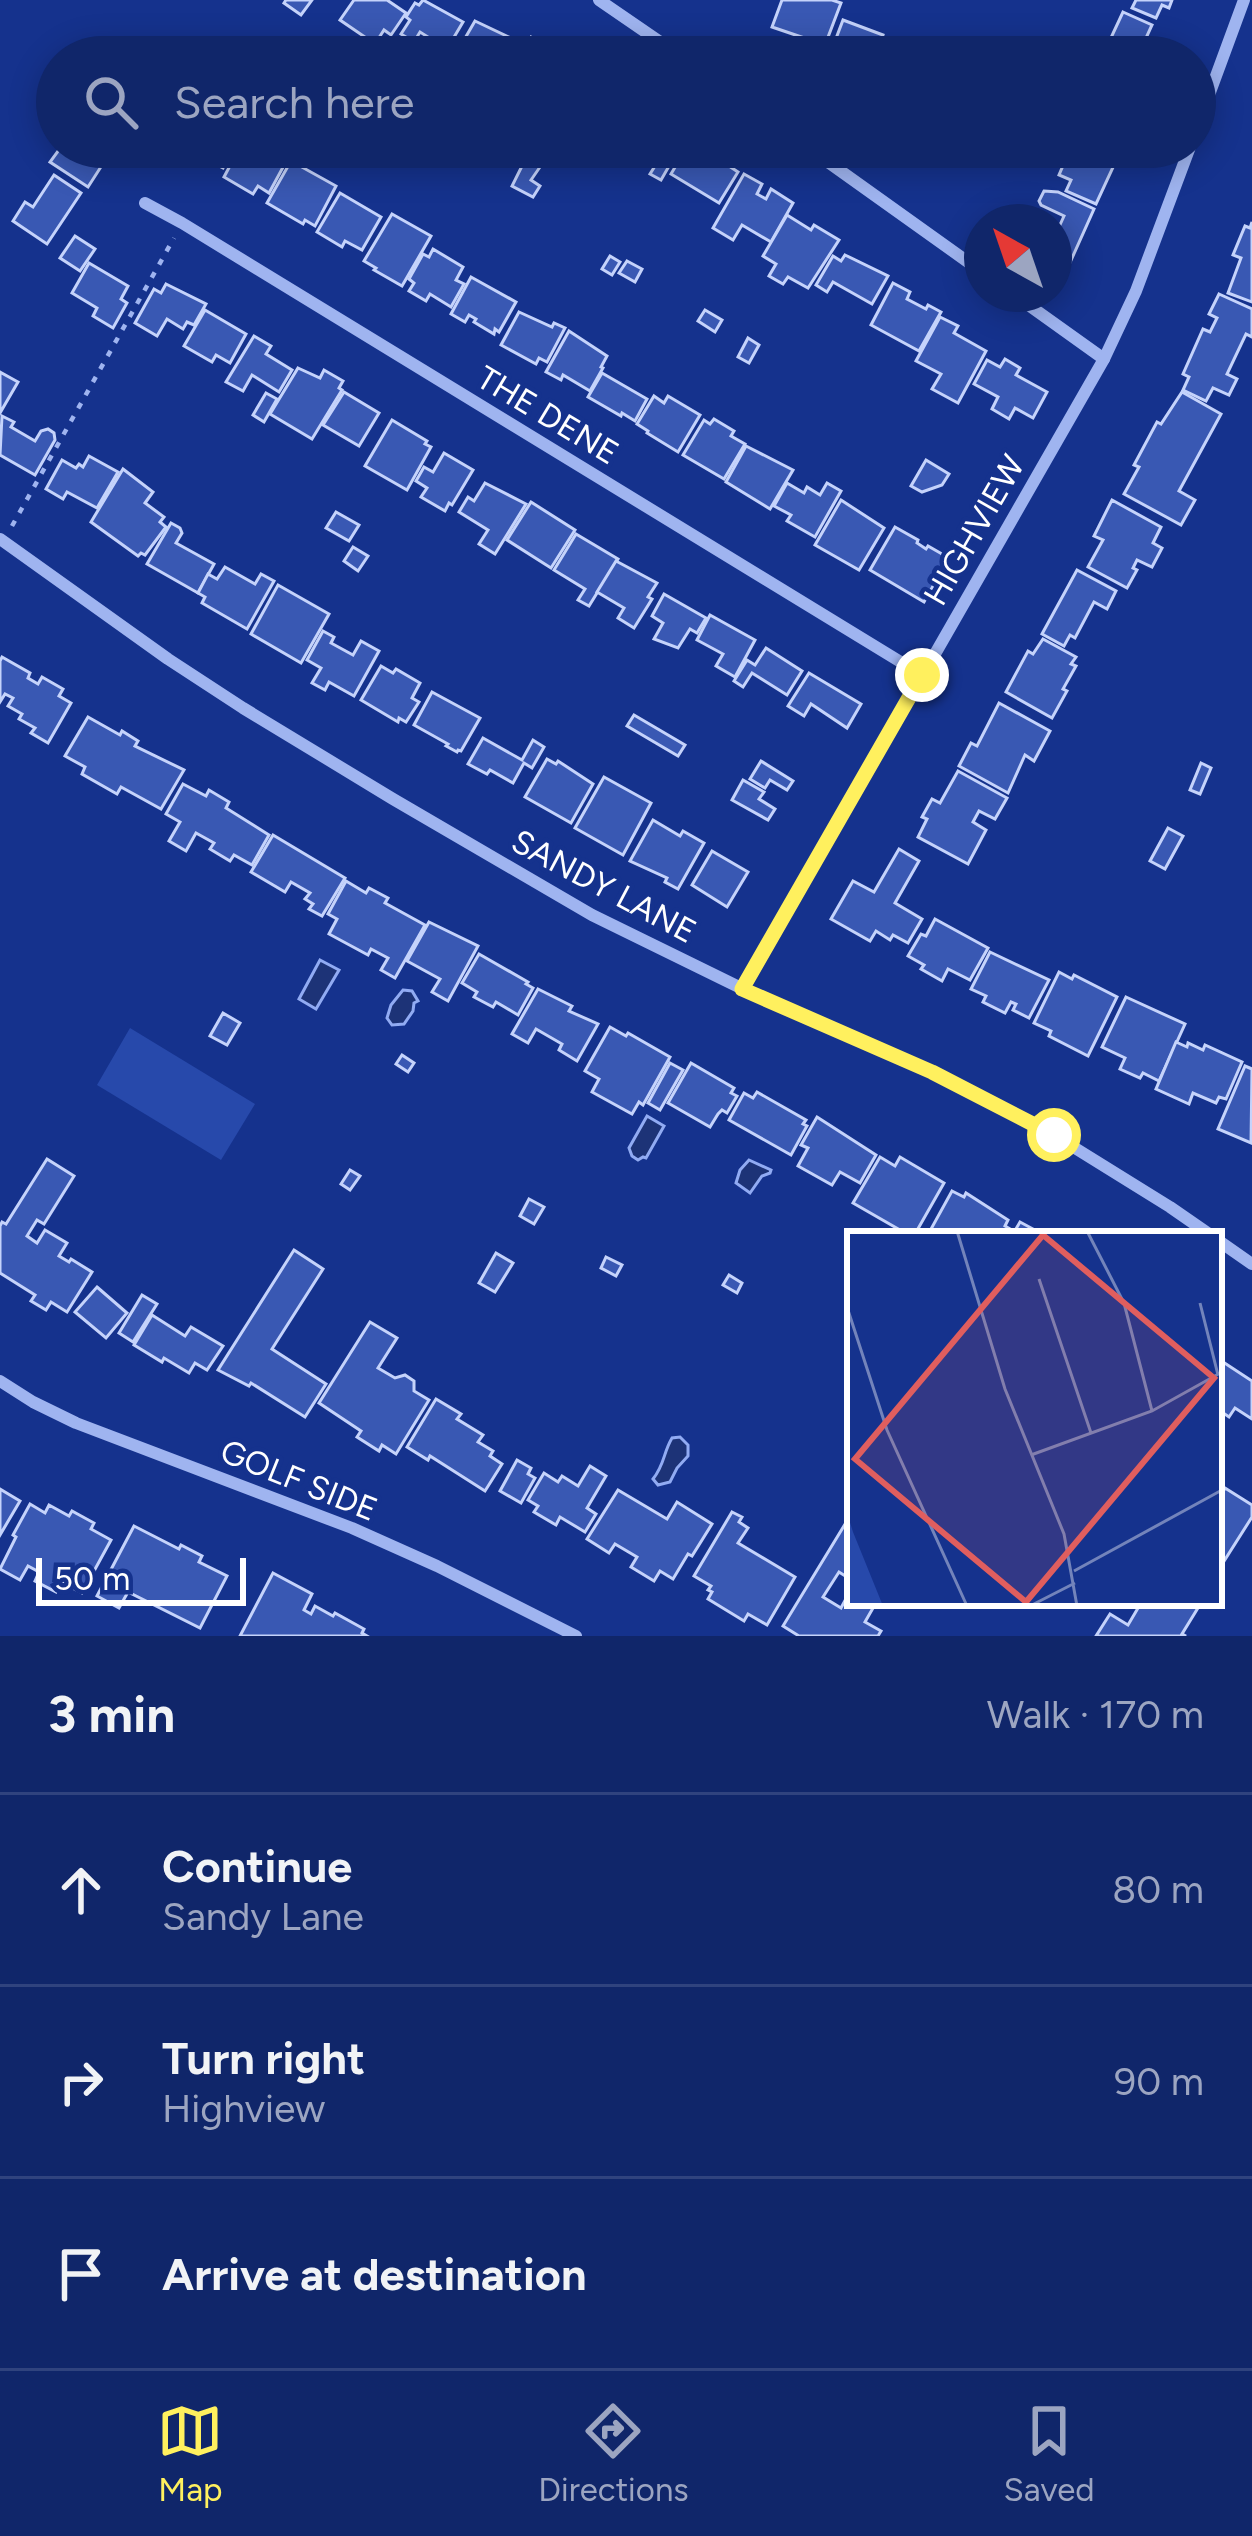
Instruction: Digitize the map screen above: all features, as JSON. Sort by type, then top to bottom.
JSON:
[{"type":"street","points":[[598,0],[651,36]]},
{"type":"street","points":[[1216,77],[1244,0]]},
{"type":"street","points":[[836,168],[964,259]]},
{"type":"street","name":"HIGHVIEW","points":[[742,989],[1104,359],[1136,291],[1182,168]]},
{"type":"street","name":"THE DENE","points":[[145,203],[922,675]]},
{"type":"street","points":[[1038,312],[1104,359]]},
{"type":"street","name":"SANDY LANE","points":[[2,541],[168,659],[393,800],[592,915],[742,989],[932,1072],[1054,1135],[1204,1231]]},
{"type":"street","points":[[1222,1243],[1252,1264]]},
{"type":"street","name":"GOLF SIDE","points":[[0,1381],[76,1423],[352,1528],[576,1636]]},
{"type":"path","points":[[2,541],[182,223]]},
{"type":"shaded area","points":[[320,960],[339,970],[316,1009],[299,999]]},
{"type":"shaded area","points":[[403,990],[412,991],[418,1001],[404,1024],[392,1025],[387,1018],[391,1005]]},
{"type":"shaded area","points":[[130,1028],[255,1104],[221,1160],[97,1085]]},
{"type":"shaded area","points":[[647,1116],[664,1126],[646,1158],[638,1160],[629,1148]]},
{"type":"shaded area","points":[[749,1160],[771,1170],[750,1193],[736,1183]]},
{"type":"shaded area","points":[[680,1437],[688,1445],[688,1456],[670,1482],[658,1485],[653,1479],[669,1443]]},
{"type":"building","points":[[286,0],[312,0],[301,15]]},
{"type":"building","points":[[354,0],[387,0],[406,13],[391,35],[384,30],[380,36],[363,36],[340,20]]},
{"type":"building","points":[[423,0],[463,22],[455,36],[401,34],[410,20],[406,17],[415,3]]},
{"type":"building","points":[[782,0],[841,3],[828,36],[798,36],[772,27]]},
{"type":"building","points":[[1136,0],[1172,0],[1169,8],[1162,5],[1156,18],[1132,8]]},
{"type":"building","points":[[1123,12],[1152,25],[1147,36],[1112,36]]},
{"type":"building","points":[[843,20],[883,35],[883,36],[837,36]]},
{"type":"building","points":[[475,21],[506,36],[466,36]]},
{"type":"building","points":[[59,168],[100,168],[88,187]]},
{"type":"building","points":[[229,168],[283,168],[269,193],[258,186],[253,194],[224,177]]},
{"type":"building","points":[[287,168],[304,168],[336,186],[315,226],[267,203]]},
{"type":"building","points":[[521,168],[539,168],[531,180],[540,186],[533,197],[512,186]]},
{"type":"building","points":[[654,168],[668,168],[661,180],[650,174]]},
{"type":"building","points":[[675,168],[732,168],[738,172],[719,203],[671,174]]},
{"type":"building","points":[[1062,168],[1113,168],[1096,204],[1066,191],[1071,180],[1059,175]]},
{"type":"building","points":[[744,174],[762,184],[757,194],[766,199],[771,189],[793,203],[771,242],[742,225],[733,240],[713,228]]},
{"type":"building","points":[[54,175],[81,193],[47,244],[13,221],[25,202],[33,207]]},
{"type":"building","points":[[1044,191],[1058,192],[1094,209],[1072,258],[1072,204],[1039,201]]},
{"type":"building","points":[[340,193],[381,217],[362,250],[345,241],[342,247],[317,232]]},
{"type":"building","points":[[392,214],[431,236],[402,286],[364,261]]},
{"type":"building","points":[[787,215],[839,240],[808,288],[788,277],[783,284],[769,276],[776,264],[763,256]]},
{"type":"building","points":[[1252,222],[1252,302],[1228,293],[1241,258],[1233,255],[1245,226],[1250,228]]},
{"type":"building","points":[[75,236],[95,249],[80,271],[60,258]]},
{"type":"building","points":[[433,249],[463,267],[456,280],[464,284],[451,307],[430,294],[426,301],[409,291],[414,283],[409,279],[423,254],[429,257]]},
{"type":"building","points":[[845,255],[888,276],[872,304],[833,282],[827,292],[816,285],[833,256],[841,261]]},
{"type":"building","points":[[610,256],[620,262],[612,275],[602,269]]},
{"type":"building","points":[[627,261],[642,269],[635,282],[619,273]]},
{"type":"building","points":[[89,263],[128,286],[121,299],[127,303],[113,328],[93,316],[97,308],[72,293]]},
{"type":"building","points":[[471,277],[516,302],[499,332],[495,329],[494,334],[469,315],[465,322],[451,314]]},
{"type":"building","points":[[893,283],[910,292],[907,299],[941,312],[919,351],[871,325]]},
{"type":"building","points":[[166,284],[206,304],[194,325],[187,322],[183,329],[167,319],[157,336],[135,323],[154,289],[161,293]]},
{"type":"building","points":[[1219,294],[1252,309],[1252,337],[1246,334],[1227,374],[1237,379],[1229,395],[1213,388],[1206,401],[1183,390],[1189,377],[1183,374],[1203,329],[1210,332],[1217,318],[1209,314]]},
{"type":"building","points":[[205,310],[246,334],[230,363],[216,355],[212,362],[184,346]]},
{"type":"building","points":[[705,310],[722,320],[715,332],[698,321]]},
{"type":"building","points":[[519,312],[565,328],[547,362],[539,358],[536,364],[501,345]]},
{"type":"building","points":[[940,317],[958,326],[954,333],[986,351],[958,403],[932,389],[941,374],[916,361]]},
{"type":"building","points":[[569,331],[607,356],[590,391],[563,375],[561,380],[546,372]]},
{"type":"building","points":[[254,336],[271,346],[266,354],[292,370],[279,392],[252,375],[243,391],[226,382]]},
{"type":"building","points":[[748,338],[759,345],[749,363],[738,357]]},
{"type":"building","points":[[1005,359],[1020,368],[1016,375],[1047,392],[1033,418],[1015,408],[1009,419],[992,409],[998,397],[974,384],[987,360],[1000,367]]},
{"type":"building","points":[[298,368],[320,378],[324,370],[343,381],[312,439],[270,414]]},
{"type":"building","points":[[0,372],[18,382],[0,413]]},
{"type":"building","points":[[602,373],[647,399],[635,421],[588,397]]},
{"type":"building","points":[[344,392],[379,413],[359,446],[323,425]]},
{"type":"building","points":[[1182,392],[1221,414],[1179,491],[1195,500],[1181,525],[1124,494],[1157,422],[1161,424]]},
{"type":"building","points":[[266,393],[277,399],[264,422],[253,415]]},
{"type":"building","points":[[654,396],[664,403],[668,396],[700,415],[678,452],[637,424]]},
{"type":"building","points":[[2,416],[35,441],[41,431],[54,433],[55,440],[35,475],[0,455]]},
{"type":"building","points":[[714,419],[745,444],[724,479],[683,455],[704,420],[710,424]]},
{"type":"building","points":[[392,420],[431,447],[407,490],[365,466]]},
{"type":"building","points":[[746,446],[793,470],[770,509],[726,482]]},
{"type":"building","points":[[444,453],[473,470],[445,511],[421,497],[427,488],[416,481],[424,467],[433,472]]},
{"type":"building","points":[[89,456],[118,472],[97,508],[67,492],[63,499],[46,489],[62,460],[83,467]]},
{"type":"building","points":[[926,460],[949,474],[942,485],[922,492],[911,486]]},
{"type":"building","points":[[123,469],[153,492],[145,503],[164,517],[160,522],[166,527],[145,555],[138,556],[91,522]]},
{"type":"building","points":[[485,483],[526,504],[495,554],[479,544],[488,530],[459,512],[468,497],[474,501]]},
{"type":"building","points":[[787,483],[804,493],[807,487],[820,495],[827,483],[841,491],[815,537],[787,521],[791,515],[774,506]]},
{"type":"building","points":[[841,500],[884,528],[859,570],[815,545]]},
{"type":"building","points":[[1112,500],[1161,527],[1153,543],[1162,548],[1152,567],[1137,560],[1127,588],[1088,567],[1103,540],[1094,536]]},
{"type":"building","points":[[531,502],[575,530],[551,568],[507,540]]},
{"type":"building","points":[[336,512],[359,525],[349,541],[326,528]]},
{"type":"building","points":[[171,523],[182,533],[176,543],[214,564],[198,593],[147,564]]},
{"type":"building","points":[[895,527],[926,549],[949,558],[924,602],[870,570]]},
{"type":"building","points":[[576,534],[618,559],[589,606],[578,600],[585,589],[554,570]]},
{"type":"building","points":[[353,547],[368,556],[358,571],[344,561]]},
{"type":"building","points":[[616,561],[657,583],[634,628],[618,618],[624,608],[597,592]]},
{"type":"building","points":[[225,567],[255,584],[261,574],[274,581],[247,629],[202,603],[205,597],[198,593],[208,574],[217,579]]},
{"type":"building","points":[[1077,570],[1116,591],[1107,609],[1094,602],[1075,638],[1070,635],[1064,646],[1042,634]]},
{"type":"building","points":[[278,585],[329,614],[301,663],[251,634]]},
{"type":"building","points":[[664,594],[706,618],[697,633],[690,629],[678,648],[654,639],[663,623],[652,616]]},
{"type":"building","points":[[710,615],[755,640],[735,677],[716,666],[723,654],[697,640]]},
{"type":"building","points":[[323,631],[334,637],[331,643],[353,655],[361,641],[379,651],[354,696],[329,682],[325,690],[312,683],[321,668],[307,660]]},
{"type":"building","points":[[1043,639],[1076,657],[1063,689],[1067,691],[1052,718],[1006,692],[1028,651],[1033,654]]},
{"type":"building","points":[[766,648],[802,671],[787,695],[752,673],[743,687],[734,681],[747,660],[755,665]]},
{"type":"building","points":[[2,657],[30,673],[28,678],[38,684],[42,677],[63,689],[59,696],[71,703],[48,743],[31,733],[35,728],[8,706],[13,698],[5,694],[0,702]]},
{"type":"building","points":[[381,666],[420,683],[412,698],[419,702],[406,722],[361,700]]},
{"type":"building","points":[[809,673],[861,704],[847,728],[811,704],[804,716],[788,706]]},
{"type":"building","points":[[432,692],[480,718],[461,751],[414,725]]},
{"type":"building","points":[[999,703],[1050,731],[1034,761],[1025,755],[1008,793],[959,766],[971,743],[977,746]]},
{"type":"building","points":[[634,715],[685,745],[678,756],[627,726]]},
{"type":"building","points":[[88,717],[120,735],[122,731],[138,741],[135,746],[184,770],[161,809],[121,787],[117,794],[82,774],[85,767],[65,756]]},
{"type":"building","points":[[483,738],[522,760],[533,740],[544,747],[532,768],[524,763],[513,783],[468,764]]},
{"type":"building","points":[[547,759],[593,784],[571,823],[525,797]]},
{"type":"building","points":[[761,761],[793,781],[787,790],[770,780],[765,788],[750,779]]},
{"type":"building","points":[[1201,763],[1211,768],[1200,794],[1190,790]]},
{"type":"building","points":[[958,771],[1007,798],[995,819],[979,811],[973,822],[986,830],[968,864],[918,837],[932,799],[940,803]]},
{"type":"building","points":[[604,777],[651,803],[623,855],[575,828]]},
{"type":"building","points":[[743,780],[764,792],[759,799],[775,809],[768,820],[732,800]]},
{"type":"building","points":[[183,784],[206,796],[209,790],[229,802],[226,808],[269,835],[252,865],[234,855],[230,861],[210,849],[214,843],[196,833],[186,851],[169,841],[180,822],[166,814]]},
{"type":"building","points":[[653,820],[704,843],[678,889],[665,882],[667,878],[630,861]]},
{"type":"building","points":[[1168,828],[1183,836],[1165,869],[1150,861]]},
{"type":"building","points":[[273,835],[345,878],[322,916],[309,909],[313,904],[305,899],[310,893],[291,882],[285,892],[251,872]]},
{"type":"building","points":[[899,849],[919,861],[895,903],[922,919],[908,943],[876,931],[870,941],[831,919],[853,881],[874,892]]},
{"type":"building","points":[[712,851],[748,872],[727,907],[692,885]]},
{"type":"building","points":[[346,881],[366,893],[369,888],[388,898],[385,903],[425,925],[395,978],[381,970],[388,958],[371,949],[368,955],[329,934],[337,919],[328,914]]},
{"type":"building","points":[[935,919],[988,948],[970,980],[948,969],[942,981],[908,956]]},
{"type":"building","points":[[429,922],[478,946],[448,1001],[432,992],[440,979],[407,961]]},
{"type":"building","points":[[990,952],[1049,980],[1029,1018],[1013,1010],[1016,1004],[1011,1002],[1005,1013],[983,1002],[986,996],[971,989]]},
{"type":"building","points":[[479,954],[533,988],[518,1015],[496,1002],[493,1007],[474,997],[477,992],[462,983]]},
{"type":"building","points":[[1059,972],[1117,997],[1088,1056],[1034,1023]]},
{"type":"building","points":[[538,989],[598,1024],[577,1061],[559,1050],[562,1044],[536,1029],[528,1043],[512,1034]]},
{"type":"building","points":[[1126,997],[1185,1024],[1159,1081],[1120,1069],[1125,1058],[1102,1047]]},
{"type":"building","points":[[223,1013],[240,1023],[227,1045],[210,1036]]},
{"type":"building","points":[[610,1027],[670,1057],[643,1105],[639,1102],[632,1114],[592,1092],[599,1079],[585,1071]]},
{"type":"building","points":[[1176,1042],[1203,1050],[1205,1045],[1242,1062],[1226,1099],[1219,1097],[1216,1103],[1193,1093],[1189,1104],[1156,1089]]},
{"type":"building","points":[[402,1055],[414,1063],[408,1072],[396,1064]]},
{"type":"building","points":[[670,1063],[683,1070],[660,1110],[648,1103]]},
{"type":"building","points":[[691,1063],[734,1088],[731,1093],[737,1096],[727,1113],[722,1110],[710,1127],[668,1103]]},
{"type":"building","points":[[1245,1066],[1252,1069],[1251,1143],[1218,1129]]},
{"type":"building","points":[[757,1092],[806,1120],[791,1155],[729,1120],[744,1093],[753,1098]]},
{"type":"building","points":[[817,1117],[876,1155],[860,1183],[840,1172],[832,1185],[798,1166],[808,1148],[801,1145]]},
{"type":"building","points":[[880,1157],[895,1166],[900,1157],[944,1183],[917,1231],[902,1231],[853,1203]]},
{"type":"building","points":[[47,1159],[74,1176],[44,1224],[37,1220],[27,1236],[37,1243],[45,1230],[67,1243],[59,1256],[92,1272],[67,1312],[51,1302],[46,1310],[31,1301],[35,1295],[0,1273],[0,1226],[6,1224]]},
{"type":"building","points":[[350,1170],[360,1176],[350,1190],[341,1184]]},
{"type":"building","points":[[952,1191],[964,1197],[966,1193],[1008,1220],[1005,1226],[1012,1230],[935,1231],[931,1229]]},
{"type":"building","points":[[529,1199],[544,1207],[534,1224],[520,1216]]},
{"type":"building","points":[[1020,1222],[1033,1229],[1032,1231],[1015,1231]]},
{"type":"building","points":[[294,1250],[323,1269],[272,1349],[326,1384],[305,1417],[251,1383],[218,1370]]},
{"type":"building","points":[[496,1253],[513,1263],[495,1292],[479,1283]]},
{"type":"building","points":[[606,1257],[622,1265],[616,1276],[601,1268]]},
{"type":"building","points":[[729,1275],[742,1283],[737,1293],[723,1285]]},
{"type":"building","points":[[97,1287],[127,1313],[106,1338],[75,1312]]},
{"type":"building","points":[[142,1295],[157,1304],[133,1342],[119,1333]]},
{"type":"building","points":[[152,1315],[185,1336],[191,1327],[223,1346],[207,1370],[195,1363],[189,1373],[134,1345]]},
{"type":"building","points":[[370,1322],[397,1338],[378,1368],[395,1378],[405,1375],[414,1381],[414,1391],[429,1400],[396,1454],[382,1445],[379,1451],[357,1437],[361,1431],[319,1403]]},
{"type":"building","points":[[1222,1361],[1252,1381],[1252,1419],[1235,1408],[1229,1417],[1222,1412]]},
{"type":"building","points":[[436,1399],[483,1435],[478,1442],[502,1464],[485,1491],[407,1447]]},
{"type":"building","points":[[517,1460],[531,1468],[528,1474],[535,1478],[521,1503],[500,1491]]},
{"type":"building","points":[[590,1466],[606,1476],[587,1508],[596,1514],[585,1532],[560,1517],[556,1525],[534,1512],[538,1506],[528,1500],[544,1473],[558,1482],[562,1476],[578,1486]]},
{"type":"building","points":[[1225,1488],[1252,1505],[1252,1517],[1222,1564]]},
{"type":"building","points":[[0,1489],[20,1501],[0,1535]]},
{"type":"building","points":[[618,1490],[667,1519],[677,1502],[712,1524],[673,1579],[660,1571],[654,1581],[631,1567],[637,1557],[615,1544],[609,1553],[587,1539]]},
{"type":"building","points":[[30,1504],[45,1513],[49,1505],[69,1516],[72,1511],[111,1540],[82,1593],[61,1582],[56,1592],[35,1581],[39,1572],[28,1566],[20,1580],[0,1569]]},
{"type":"building","points":[[732,1512],[748,1528],[738,1543],[795,1577],[767,1625],[748,1614],[744,1621],[708,1599],[711,1586],[694,1576]]},
{"type":"building","points":[[847,1521],[847,1577],[839,1572],[823,1597],[841,1608],[847,1597],[847,1606],[872,1606],[865,1622],[881,1631],[878,1636],[799,1636],[783,1626]]},
{"type":"building","points":[[134,1526],[202,1556],[199,1562],[227,1576],[200,1628],[128,1592],[119,1608],[97,1596]]},
{"type":"building","points":[[273,1573],[312,1594],[304,1610],[311,1614],[315,1606],[335,1613],[364,1629],[367,1636],[240,1636]]},
{"type":"building","points":[[1139,1606],[1199,1606],[1182,1634],[1186,1636],[1096,1636],[1110,1614],[1128,1625]]},
{"type":"route","points":[[922,675],[742,989],[932,1072],[1054,1135]]}]
